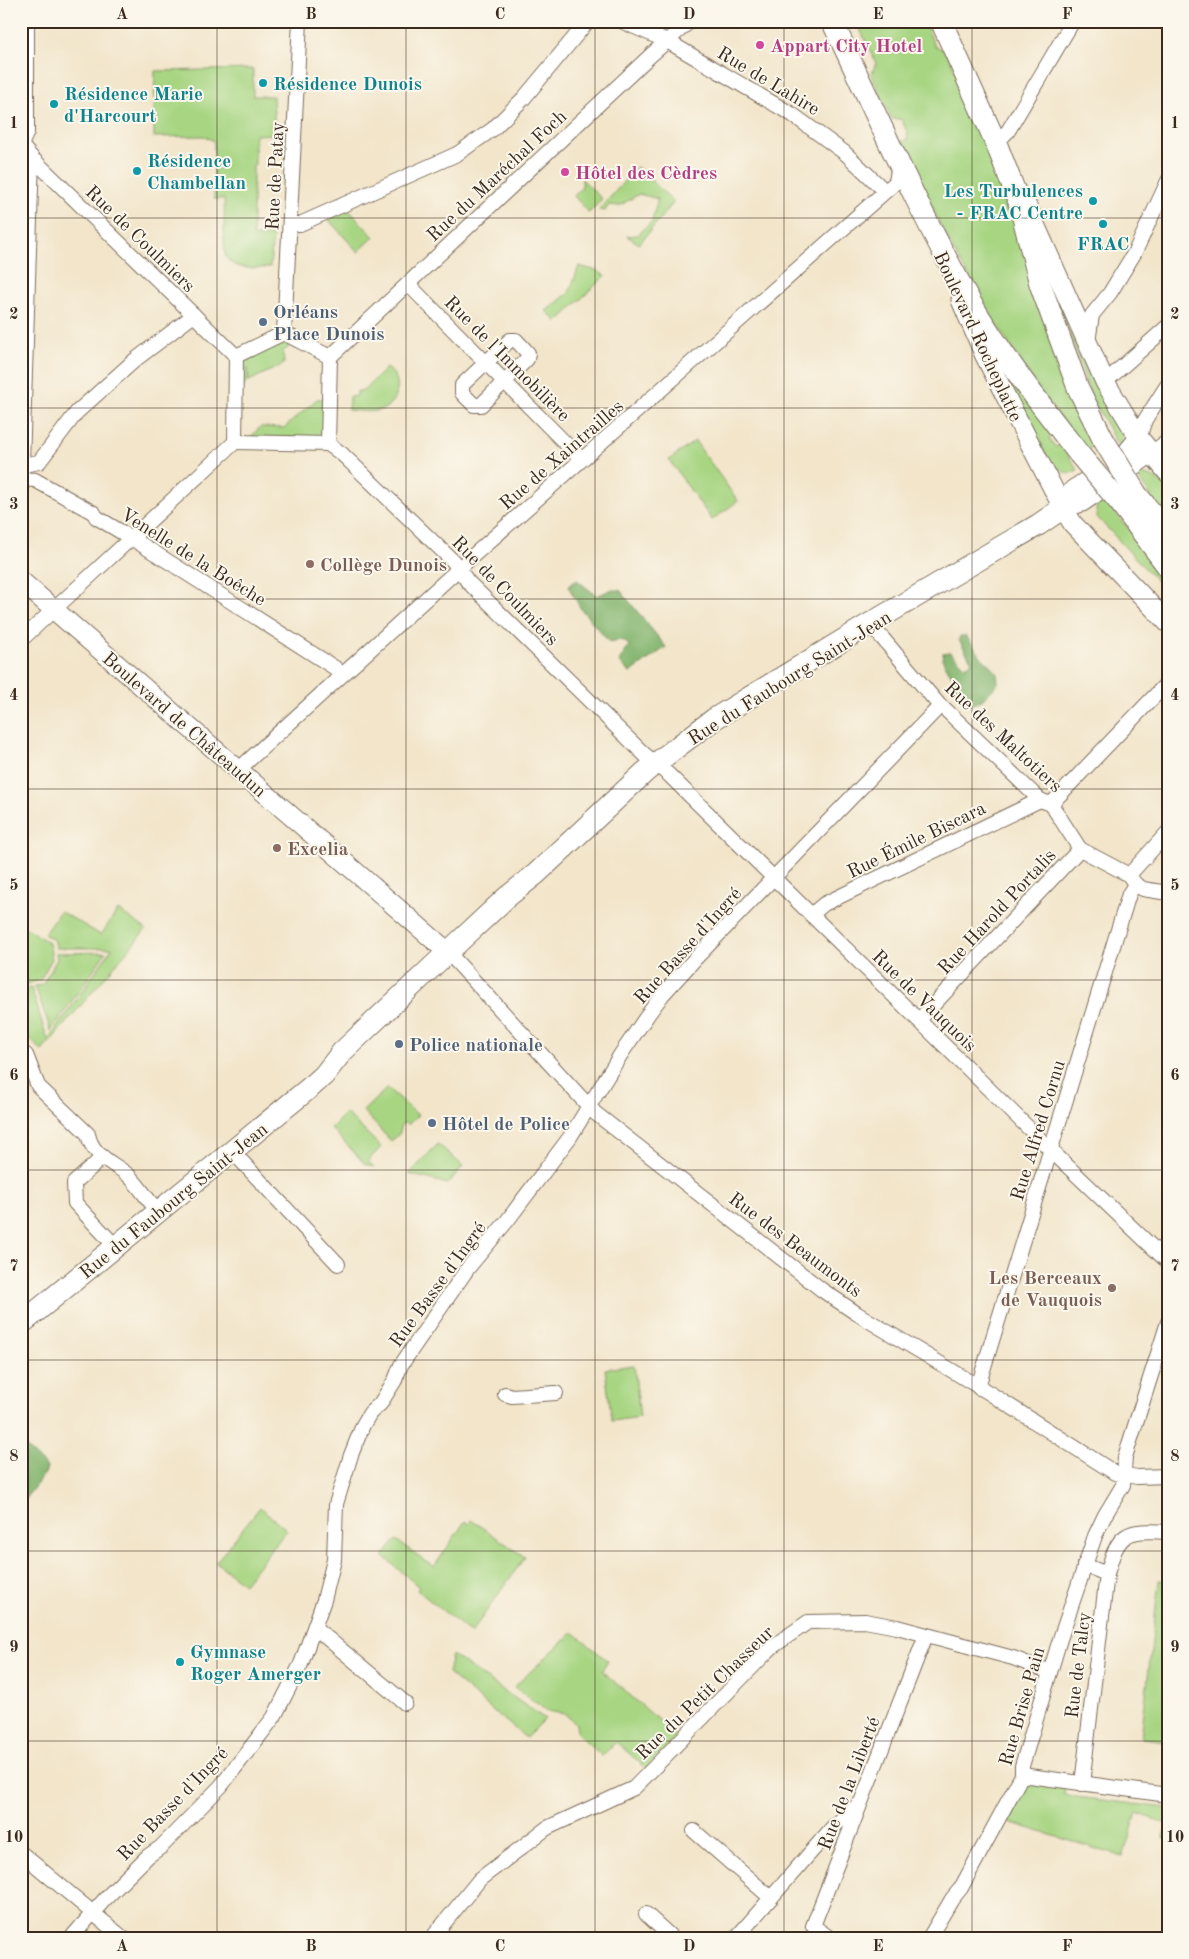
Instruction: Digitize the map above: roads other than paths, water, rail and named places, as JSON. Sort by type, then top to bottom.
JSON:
[{"type":"main road","name":"Boulevard Rocheplatte","points":[[832,21],[899,162],[985,356],[1063,508],[1073,524],[1168,623]]},
{"type":"main road","points":[[940,21],[1021,193],[1105,382],[1139,438],[1168,473]]},
{"type":"main road","points":[[996,143],[1019,202],[1040,284],[1078,388],[1103,439],[1129,500],[1163,548],[1168,567]]},
{"type":"main road","name":"Boulevard Rocheplatte","points":[[899,162],[972,304],[1011,366],[1079,454],[1129,500]]},
{"type":"main road","points":[[1139,438],[1127,462],[1151,453]]},
{"type":"main road","name":"Rue du Faubourg Saint-Jean","points":[[324,1075],[342,1052],[446,957],[517,898],[536,874],[656,763],[714,719],[873,622],[1041,524],[1063,508],[1082,502],[1094,485]]},
{"type":"main road","name":"Boulevard de Châteaudun","points":[[21,581],[238,770],[446,957]]},
{"type":"main road","name":"Rue du Faubourg Saint-Jean","points":[[21,1324],[233,1152],[324,1075],[351,1058],[372,1038],[446,957]]},
{"type":"street","points":[[21,145],[27,132],[27,21]]},
{"type":"street","name":"Rue de Patay","points":[[284,333],[300,21]]},
{"type":"street","points":[[290,224],[300,224],[456,154],[493,129],[518,104],[588,21]]},
{"type":"street","name":"Rue de Lahire","points":[[621,21],[667,41],[813,128],[845,152],[885,191]]},
{"type":"street","name":"Rue du Maréchal Foch","points":[[330,357],[690,21]]},
{"type":"street","points":[[996,143],[1008,131],[1073,21]]},
{"type":"street","name":"Rue de Coulmiers","points":[[21,145],[32,158],[236,356]]},
{"type":"street","points":[[21,494],[32,158]]},
{"type":"street","name":"Rue de Xaintrailles","points":[[238,770],[581,459],[745,317],[896,182],[899,162]]},
{"type":"street","points":[[1088,342],[1092,315],[1110,293],[1135,252],[1168,180]]},
{"type":"street","name":"Rue de l'Immobilière","points":[[408,284],[581,459]]},
{"type":"street","points":[[22,471],[39,462],[77,412],[98,392],[135,360],[194,315]]},
{"type":"street","points":[[1105,382],[1168,326]]},
{"type":"street","points":[[21,640],[133,539],[235,442],[328,444],[330,357],[284,333],[236,356],[235,442]]},
{"type":"street","points":[[510,340],[516,340],[528,353],[527,359],[481,405],[474,404],[462,393],[462,386],[486,362],[510,340]]},
{"type":"street","points":[[1139,438],[1145,420],[1168,384]]},
{"type":"street","points":[[1151,453],[1168,442]]},
{"type":"street","name":"Rue de Coulmiers","points":[[328,444],[342,454],[453,561],[458,570],[656,763]]},
{"type":"street","name":"Venelle de la Boêche","points":[[22,471],[133,539],[342,674]]},
{"type":"street","name":"Rue des Maltotiers","points":[[873,622],[878,633],[940,706],[1046,802],[1080,849],[1132,880],[1143,889],[1168,893]]},
{"type":"street","points":[[1046,802],[1168,682]]},
{"type":"street","name":"Rue Basse d'Ingré","points":[[71,1938],[141,1862],[161,1847],[221,1786],[274,1717],[295,1676],[315,1628],[324,1600],[334,1560],[336,1504],[351,1455],[363,1425],[380,1404],[402,1365],[468,1268],[519,1205],[570,1137],[621,1054],[663,994],[940,706]]},
{"type":"street","name":"Rue de Vauquois","points":[[656,763],[1050,1150],[1168,1262]]},
{"type":"street","name":"Rue Émile Biscara","points":[[811,915],[824,904],[1046,802]]},
{"type":"street","name":"Rue Alfred Cornu","points":[[980,1388],[980,1380],[1132,880],[1168,832]]},
{"type":"street","name":"Rue Harold Portalis","points":[[919,1020],[1080,849]]},
{"type":"street","name":"Rue des Beaumonts","points":[[446,957],[600,1117],[822,1290],[1115,1473],[1137,1477],[1168,1476]]},
{"type":"street","points":[[21,1052],[26,1056],[38,1086],[88,1134],[90,1144],[102,1157],[128,1175],[158,1212]]},
{"type":"street","points":[[233,1152],[338,1264]]},
{"type":"street","points":[[102,1157],[74,1183],[75,1202],[114,1248]]},
{"type":"street","name":"Rue Brise Pain","points":[[929,1938],[952,1898],[960,1888],[1022,1776],[1022,1766],[1084,1565],[1104,1515],[1124,1486],[1125,1457],[1168,1322]]},
{"type":"street","points":[[505,1394],[512,1396],[556,1393]]},
{"type":"street","name":"Rue de Talcy","points":[[1082,1784],[1107,1574],[1114,1551],[1120,1540],[1127,1534],[1146,1530],[1168,1532]]},
{"type":"street","points":[[1084,1565],[1107,1574]]},
{"type":"street","name":"Rue du Petit Chasseur","points":[[432,1938],[480,1879],[546,1828],[634,1788],[767,1652],[808,1622],[865,1621],[1013,1658],[1050,1672]]},
{"type":"street","points":[[315,1628],[405,1703]]},
{"type":"street","name":"Rue de la Liberté","points":[[830,1938],[813,1926],[926,1635]]},
{"type":"street","points":[[1022,1776],[1168,1795]]},
{"type":"street","points":[[736,1938],[832,1828],[860,1803]]},
{"type":"street","points":[[694,1831],[771,1898]]},
{"type":"street","points":[[21,1853],[123,1938]]},
{"type":"street","points":[[646,1914],[669,1934],[669,1938]]},
{"type":"place","name":"Appart City Hotel","points":[[760,45]]},
{"type":"place","name":"Résidence Dunois","points":[[263,83]]},
{"type":"place","name":"Résidence Marie d'Harcourt","points":[[54,104]]},
{"type":"place","name":"Résidence Chambellan","points":[[137,171]]},
{"type":"place","name":"Hôtel des Cèdres","points":[[565,172]]},
{"type":"place","name":"Les Turbulences - FRAC Centre","points":[[1093,201]]},
{"type":"place","name":"FRAC","points":[[1103,224]]},
{"type":"place","name":"Orléans Place Dunois","points":[[263,322]]},
{"type":"place","name":"Collège Dunois","points":[[310,564]]},
{"type":"place","name":"Excelia","points":[[277,848]]},
{"type":"place","name":"Police nationale","points":[[399,1044]]},
{"type":"place","name":"Hôtel de Police","points":[[432,1123]]},
{"type":"place","name":"Les Berceaux de Vauquois","points":[[1112,1288]]},
{"type":"place","name":"Gymnase Roger Amerger","points":[[180,1662]]}]
